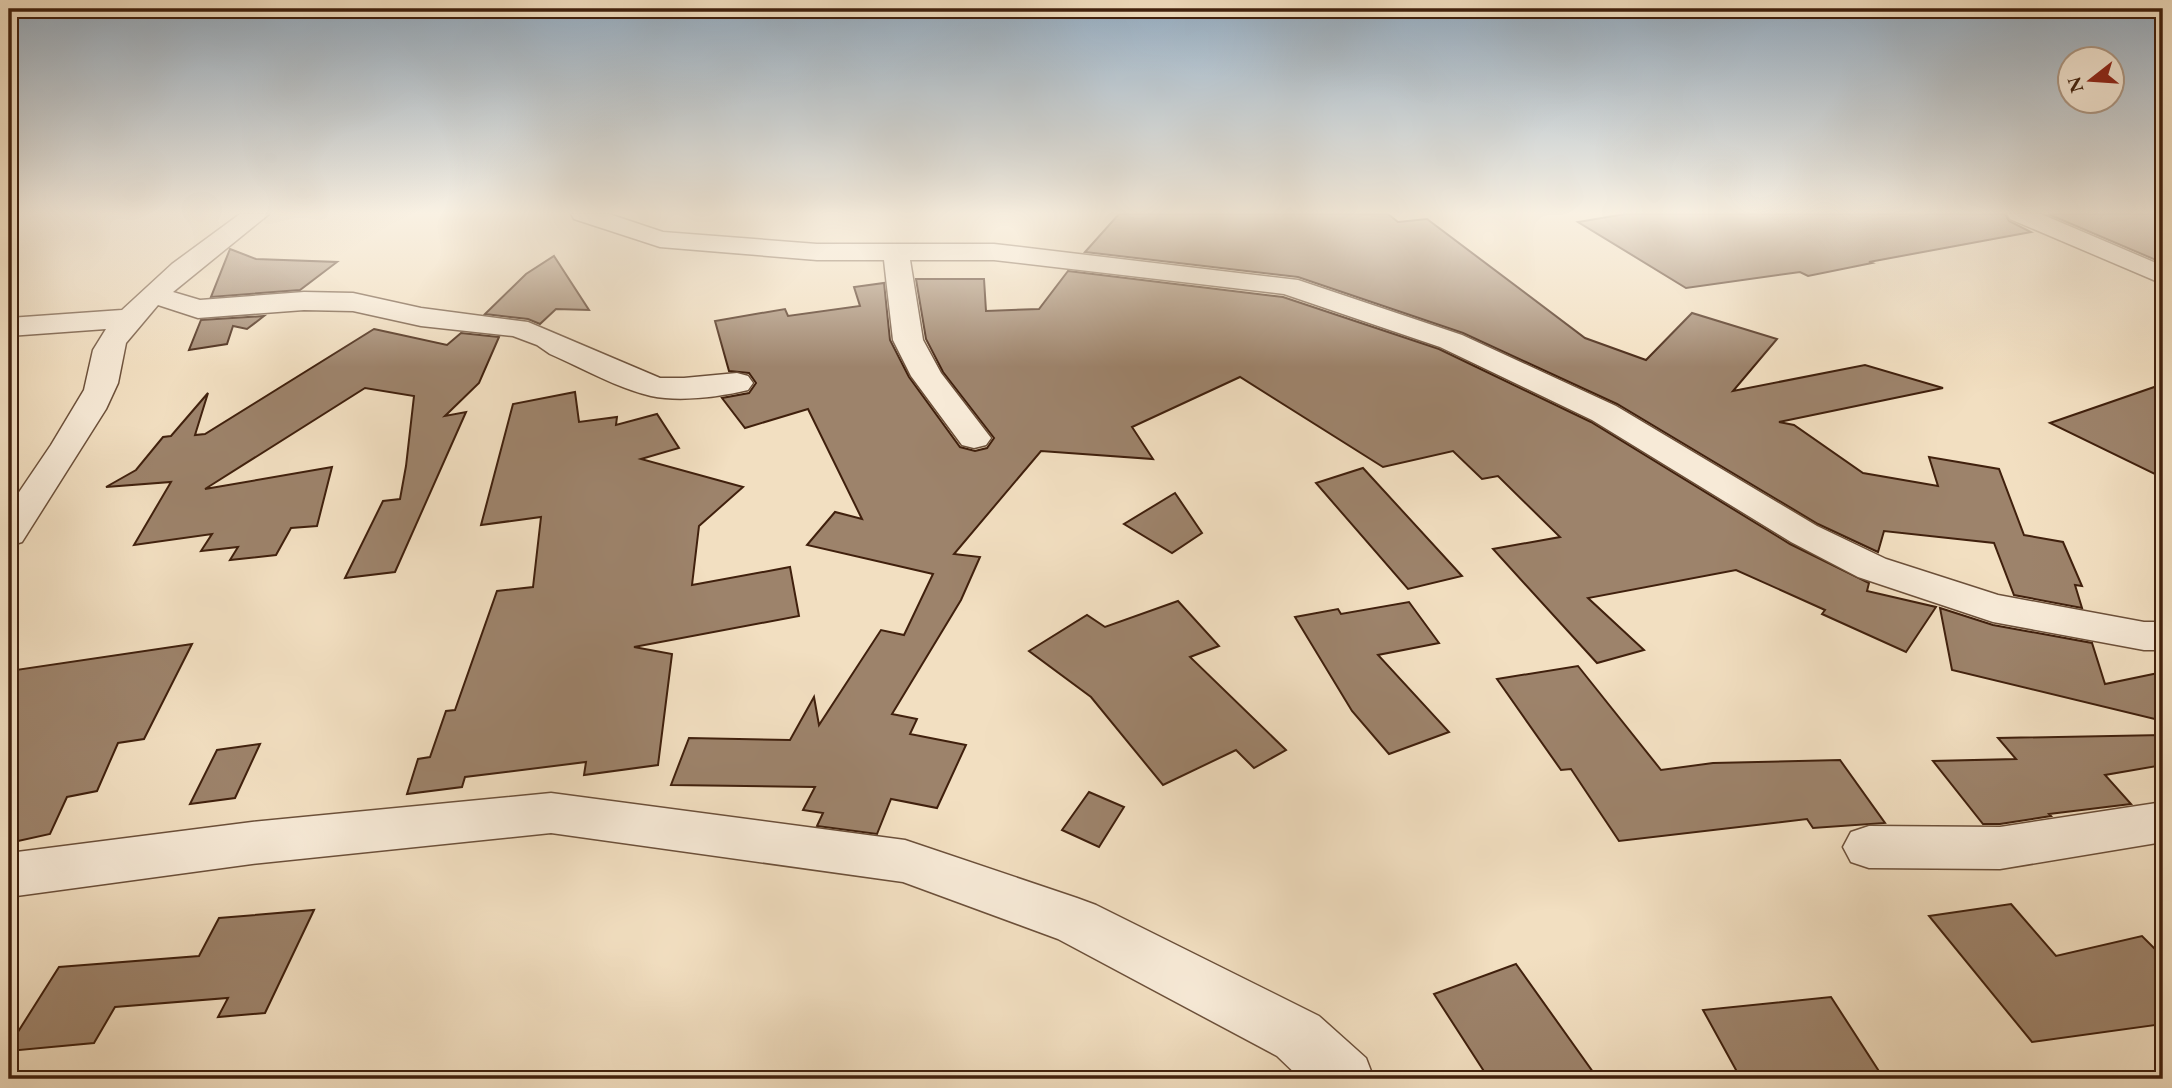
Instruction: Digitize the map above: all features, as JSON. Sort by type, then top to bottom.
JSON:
[{"type":"street","points":[[9,534],[85,418],[102,386],[104,355],[131,318],[193,265]]},
{"type":"street","points":[[898,265],[908,340],[927,376],[974,438]]},
{"type":"street","points":[[1104,265],[1288,286],[1451,341],[1604,413],[1804,534],[1872,568],[1993,608],[2157,641]]},
{"type":"street","points":[[2137,265],[2163,276]]},
{"type":"street","points":[[155,295],[198,309],[304,301],[353,302],[421,317],[517,328],[655,387],[684,388],[737,383]]},
{"type":"street","points":[[9,327],[131,318]]},
{"type":"street","points":[[9,875],[252,844],[551,813],[905,861],[1077,922],[1298,1037],[1344,1079]]},
{"type":"street","points":[[1869,848],[2000,848],[2163,822]]},
{"type":"building","points":[[224,265],[333,265],[300,290],[211,297]]},
{"type":"building","points":[[540,265],[560,265],[589,310],[556,309],[540,324],[528,319],[485,314],[526,274]]},
{"type":"building","points":[[1194,265],[1488,265],[1585,338],[1646,360],[1692,313],[1777,339],[1733,391],[1865,365],[1943,388],[1779,422],[1794,425],[1863,473],[1938,486],[1929,457],[1999,469],[2024,535],[2063,542],[2082,586],[2075,585],[2082,608],[2014,595],[1994,543],[1884,531],[1878,552],[1818,524],[1617,404],[1463,333],[1298,277]]},
{"type":"building","points":[[1648,265],[1863,265],[1808,276],[1800,272],[1686,288]]},
{"type":"building","points":[[1068,271],[1283,297],[1439,349],[1591,422],[1790,544],[1869,583],[1867,591],[1936,607],[1906,652],[1822,614],[1825,610],[1736,570],[1588,598],[1644,650],[1597,663],[1493,549],[1560,537],[1498,476],[1482,479],[1453,451],[1383,467],[1240,377],[1132,427],[1153,459],[1041,451],[954,554],[980,557],[961,600],[892,714],[917,719],[910,734],[966,745],[937,808],[891,799],[877,834],[817,826],[823,813],[803,810],[815,787],[671,785],[689,738],[790,740],[814,697],[819,725],[881,630],[904,635],[933,574],[807,545],[835,512],[862,519],[808,409],[745,428],[722,398],[749,393],[756,383],[749,373],[729,371],[715,321],[785,309],[788,316],[860,306],[854,287],[884,283],[890,340],[909,377],[960,447],[975,451],[987,448],[994,438],[943,372],[926,339],[916,279],[984,279],[986,311],[1039,309]]},
{"type":"building","points":[[264,316],[247,329],[233,326],[227,344],[189,350],[201,320]]},
{"type":"building","points":[[374,329],[447,345],[461,333],[499,337],[479,383],[445,416],[466,412],[395,572],[345,578],[383,501],[400,499],[414,396],[365,388],[205,489],[332,467],[317,526],[291,528],[276,555],[230,560],[238,547],[201,551],[212,534],[134,545],[171,482],[106,487],[136,470],[163,437],[171,436],[208,393],[195,435],[205,434]]},
{"type":"building","points":[[2163,384],[2163,478],[2050,423]]},
{"type":"building","points":[[575,392],[579,422],[617,417],[616,425],[657,414],[679,448],[641,459],[743,487],[699,526],[692,585],[790,567],[799,616],[634,647],[672,654],[658,765],[584,775],[586,762],[465,777],[462,787],[407,794],[418,759],[430,757],[446,711],[455,710],[497,591],[533,587],[541,517],[481,525],[513,404]]},
{"type":"building","points":[[1363,468],[1462,576],[1408,589],[1316,483]]},
{"type":"building","points":[[1175,493],[1202,533],[1172,553],[1124,524]]},
{"type":"building","points":[[1178,601],[1219,646],[1190,657],[1286,750],[1254,768],[1236,750],[1163,785],[1091,697],[1029,651],[1087,615],[1105,627]]},
{"type":"building","points":[[1409,602],[1439,643],[1378,655],[1449,732],[1389,754],[1352,711],[1295,617],[1338,609],[1341,614]]},
{"type":"building","points":[[1940,608],[1993,625],[2092,643],[2105,684],[2163,672],[2163,721],[1952,670]]},
{"type":"building","points":[[192,644],[144,739],[118,743],[97,791],[67,797],[50,834],[9,843],[9,671]]},
{"type":"building","points":[[1578,666],[1661,770],[1713,763],[1840,760],[1885,823],[1813,828],[1807,819],[1619,841],[1571,769],[1561,770],[1497,679]]},
{"type":"building","points":[[2163,735],[2163,765],[2105,775],[2131,804],[2049,814],[2051,816],[2000,824],[1983,824],[1933,761],[2016,759],[1998,738]]},
{"type":"building","points":[[260,744],[235,798],[190,804],[217,750]]},
{"type":"building","points":[[1089,792],[1124,807],[1099,847],[1062,830]]},
{"type":"building","points":[[2011,904],[2056,956],[2142,936],[2163,957],[2163,1024],[2032,1042],[1929,916]]},
{"type":"building","points":[[314,910],[265,1013],[218,1017],[228,998],[115,1007],[94,1043],[9,1051],[9,1046],[59,967],[199,956],[219,918]]},
{"type":"building","points":[[1516,964],[1598,1079],[1489,1079],[1434,994]]},
{"type":"building","points":[[1831,997],[1884,1079],[1741,1079],[1703,1010]]}]
